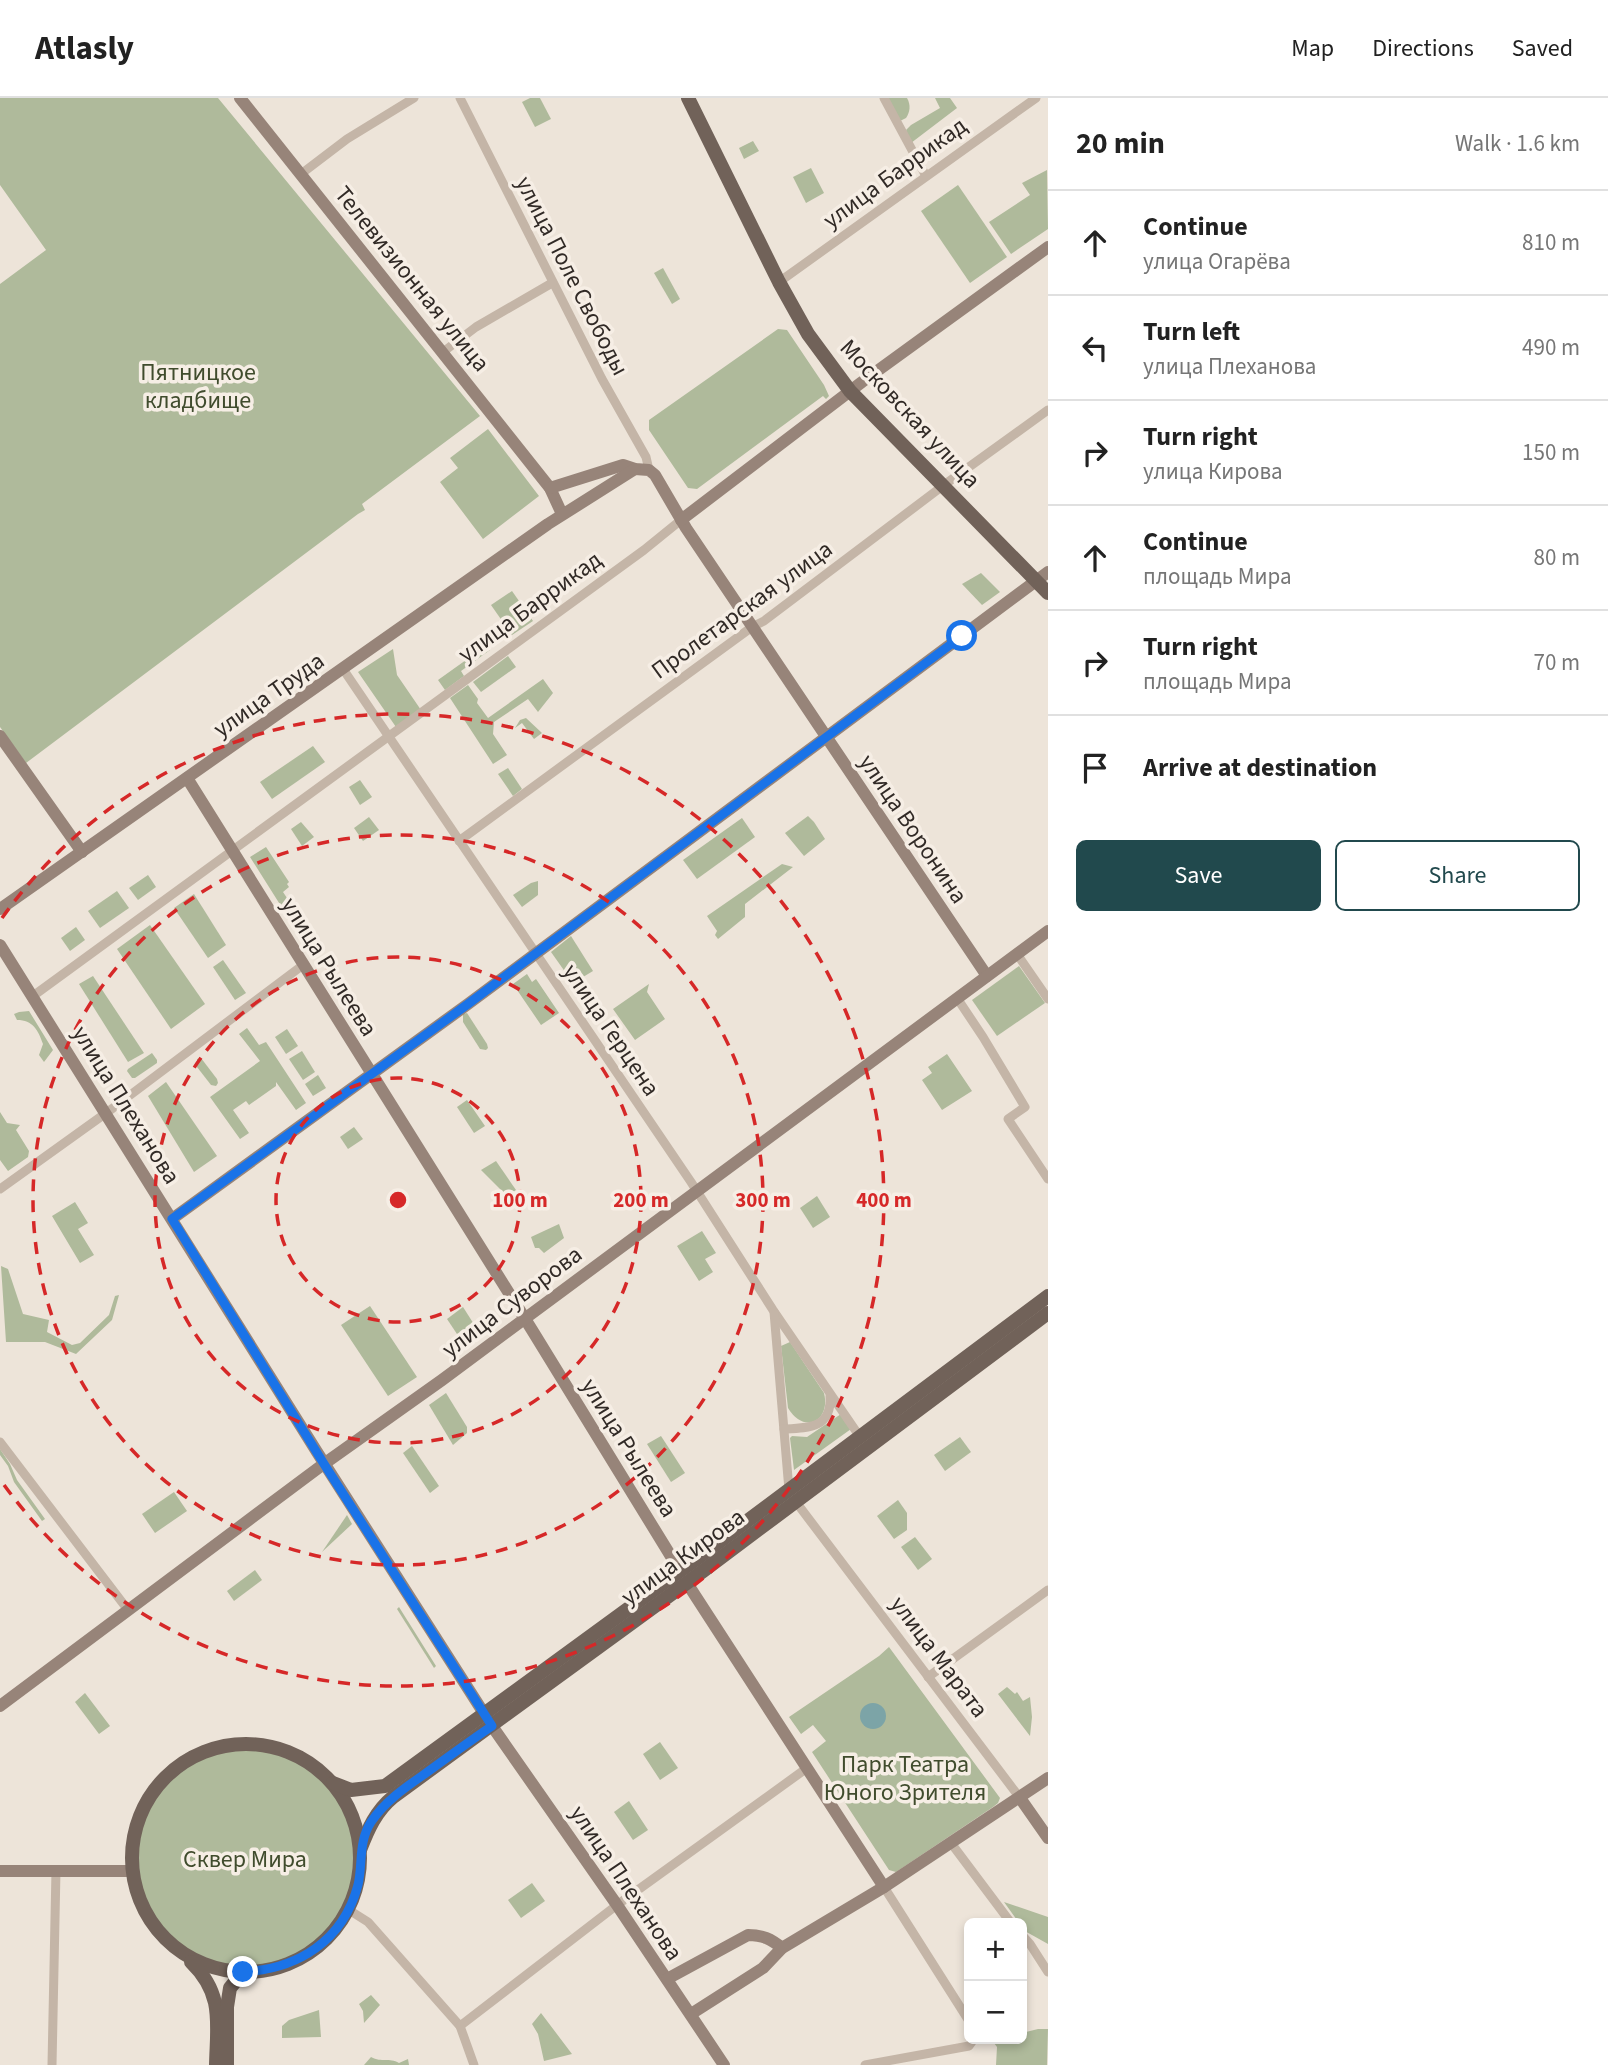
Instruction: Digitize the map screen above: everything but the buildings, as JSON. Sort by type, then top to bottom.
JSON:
[{"type":"main road","name":"Московская улица","points":[[688,98],[779,282],[808,334],[850,391],[944,485],[1042,577],[1048,593]]},
{"type":"main road","name":"улица Кирова","points":[[793,1496],[860,1437],[1048,1296]]},
{"type":"main road","name":"улица Кирова","points":[[360,1850],[369,1824],[385,1803],[488,1720],[1048,1313]]},
{"type":"main road","name":"улица Кирова","points":[[333,1783],[351,1790],[385,1786],[488,1720]]},
{"type":"main road","points":[[180,1951],[222,1971],[265,1971],[287,1965],[307,1955],[325,1941],[349,1910],[358,1884],[360,1850],[353,1818],[333,1783],[313,1765],[293,1754],[250,1744],[227,1746],[206,1752],[177,1769],[153,1792],[135,1833],[133,1871],[136,1891],[143,1908],[163,1937],[201,1971],[211,1987],[217,2007],[216,2065]]},
{"type":"main road","points":[[227,2065],[227,2007],[230,1988],[243,1972]]},
{"type":"street","name":"Телевизионная улица","points":[[240,98],[550,488],[562,514]]},
{"type":"street","points":[[301,174],[347,139],[414,98]]},
{"type":"street","name":"улица Поле Свободы","points":[[460,98],[552,283],[646,457],[642,469]]},
{"type":"street","points":[[884,98],[926,176]]},
{"type":"street","name":"улица Баррикад","points":[[779,282],[1036,98]]},
{"type":"street","name":"улица Баррикад","points":[[33,996],[644,550],[701,503],[850,391],[1048,247]]},
{"type":"street","points":[[443,352],[476,327],[552,283]]},
{"type":"street","name":"Пролетарская улица","points":[[459,841],[752,627],[764,621],[1048,410]]},
{"type":"street","points":[[550,488],[623,465],[655,475],[668,494],[676,500],[701,503]]},
{"type":"street","name":"улица Труда","points":[[0,909],[562,514],[642,469]]},
{"type":"street","name":"улица Воронина","points":[[668,494],[681,520],[987,976]]},
{"type":"street","points":[[172,1219],[1042,577]]},
{"type":"street","name":"улица Герцена","points":[[342,670],[536,953],[860,1437]]},
{"type":"street","points":[[0,736],[82,852]]},
{"type":"street","name":"улица Рылеева","points":[[187,778],[525,1318],[683,1577],[964,2013]]},
{"type":"street","name":"улица Суворова","points":[[0,1706],[1048,931]]},
{"type":"street","name":"улица Плеханова","points":[[0,945],[324,1464],[488,1720],[724,2065]]},
{"type":"street","points":[[1017,954],[1048,999]]},
{"type":"street","points":[[0,1189],[303,965]]},
{"type":"street","points":[[957,999],[1025,1107],[1007,1119],[1048,1179]]},
{"type":"street","name":"улица Герцена","points":[[774,1310],[784,1429],[793,1496]]},
{"type":"street","points":[[784,1429],[817,1426],[826,1417],[831,1406],[830,1394]]},
{"type":"street","points":[[0,1442],[128,1610]]},
{"type":"street","name":"улица Марата","points":[[793,1496],[1048,1838]]},
{"type":"street","points":[[928,1677],[1048,1590]]},
{"type":"street","points":[[460,2026],[617,1905],[807,1768]]},
{"type":"street","points":[[691,2014],[763,1968],[782,1948],[884,1887],[1048,1778]]},
{"type":"street","points":[[951,1843],[1007,1918]]},
{"type":"street","points":[[52,2065],[56,1870]]},
{"type":"street","points":[[0,1871],[133,1871]]},
{"type":"street","points":[[349,1910],[368,1922],[460,2026],[474,2065]]},
{"type":"street","points":[[667,1979],[748,1935],[760,1935],[782,1948]]},
{"type":"street","points":[[1027,1941],[1048,1972]]},
{"type":"street","points":[[865,2065],[964,2044]]},
{"type":"green space","name":"Пятницкое кладбище","points":[[0,98],[218,98],[480,416],[362,504],[365,510],[26,763],[0,727],[0,284],[46,250],[0,185]]},
{"type":"green space","points":[[530,98],[540,98],[551,119],[535,127],[522,102]]},
{"type":"green space","points":[[888,98],[907,98],[909,108],[906,118],[900,121]]},
{"type":"green space","points":[[935,98],[950,98],[957,108],[911,143],[906,130],[940,108]]},
{"type":"green space","points":[[753,141],[759,151],[744,159],[739,148]]},
{"type":"green space","points":[[811,168],[824,193],[806,203],[793,177]]},
{"type":"green space","points":[[1047,170],[1048,229],[1011,254],[989,222],[1030,195],[1022,183]]},
{"type":"green space","points":[[958,185],[1007,257],[970,283],[921,211]]},
{"type":"green space","points":[[663,268],[680,299],[672,304],[654,273]]},
{"type":"green space","points":[[778,329],[787,330],[829,396],[826,399],[823,396],[697,489],[688,488],[649,430],[649,420]]},
{"type":"green space","points":[[488,429],[539,496],[483,539],[440,482],[458,468],[450,458]]},
{"type":"green space","points":[[981,573],[1000,592],[982,605],[962,584]]},
{"type":"green space","points":[[512,591],[533,621],[512,635],[491,605]]},
{"type":"green space","points":[[487,645],[490,650],[461,671],[464,676],[445,690],[438,680]]},
{"type":"green space","points":[[393,649],[397,675],[421,710],[396,727],[358,672]]},
{"type":"green space","points":[[508,656],[516,667],[481,692],[473,682]]},
{"type":"green space","points":[[543,679],[553,693],[538,712],[528,699],[494,722],[493,734],[507,755],[493,764],[450,698],[468,685],[488,718]]},
{"type":"green space","points":[[526,718],[542,733],[534,739],[522,723],[515,728],[520,720]]},
{"type":"green space","points":[[313,746],[325,762],[272,799],[260,782]]},
{"type":"green space","points":[[508,768],[522,789],[513,796],[498,774]]},
{"type":"green space","points":[[360,780],[372,797],[360,805],[349,787]]},
{"type":"green space","points":[[808,816],[825,839],[804,856],[785,833]]},
{"type":"green space","points":[[369,817],[379,830],[363,841],[354,828]]},
{"type":"green space","points":[[742,818],[755,837],[697,879],[683,860]]},
{"type":"green space","points":[[301,822],[314,837],[302,846],[291,829]]},
{"type":"green space","points":[[266,847],[289,882],[289,887],[283,892],[307,928],[298,933],[250,857]]},
{"type":"green space","points":[[782,864],[793,867],[745,904],[745,917],[718,939],[715,935],[717,931],[707,916]]},
{"type":"green space","points":[[148,875],[156,887],[138,900],[129,888]]},
{"type":"green space","points":[[538,881],[538,895],[522,907],[513,895]]},
{"type":"green space","points":[[117,891],[129,908],[100,928],[88,911]]},
{"type":"green space","points":[[194,894],[226,945],[208,958],[174,908]]},
{"type":"green space","points":[[150,925],[205,1004],[171,1029],[117,949]]},
{"type":"green space","points":[[76,927],[85,940],[70,951],[61,938]]},
{"type":"green space","points":[[571,936],[593,971],[573,983],[551,952]]},
{"type":"green space","points":[[223,960],[246,993],[235,1000],[213,967]]},
{"type":"green space","points":[[1019,966],[1045,1003],[997,1036],[972,1000]]},
{"type":"green space","points":[[527,974],[532,982],[536,979],[559,1013],[541,1025],[513,984]]},
{"type":"green space","points":[[93,976],[144,1053],[128,1062],[79,984]]},
{"type":"green space","points":[[649,984],[647,992],[665,1019],[635,1040],[613,1009]]},
{"type":"green space","points":[[29,1011],[53,1050],[44,1062],[39,1055],[43,1044],[37,1030],[27,1022],[17,1020],[14,1014]]},
{"type":"green space","points":[[467,1013],[487,1044],[486,1050],[480,1049],[463,1022],[463,1014]]},
{"type":"green space","points":[[247,1028],[259,1045],[266,1042],[306,1103],[296,1110],[276,1082],[276,1086],[249,1105],[246,1101],[233,1110],[249,1133],[240,1139],[210,1097],[260,1061],[239,1034]]},
{"type":"green space","points":[[287,1029],[298,1046],[286,1054],[275,1037]]},
{"type":"green space","points":[[302,1051],[315,1072],[303,1080],[289,1059]]},
{"type":"green space","points":[[152,1053],[157,1063],[132,1078],[128,1069]]},
{"type":"green space","points":[[947,1054],[972,1091],[942,1110],[922,1080],[932,1073],[928,1067]]},
{"type":"green space","points":[[201,1058],[217,1079],[216,1086],[211,1085],[197,1067],[197,1059]]},
{"type":"green space","points":[[634,1064],[654,1092],[646,1097],[639,1086],[643,1083],[632,1066]]},
{"type":"green space","points":[[318,1075],[326,1088],[313,1096],[305,1084]]},
{"type":"green space","points":[[166,1082],[217,1156],[194,1172],[148,1096]]},
{"type":"green space","points":[[467,1100],[485,1126],[474,1133],[457,1107]]},
{"type":"green space","points":[[0,1112],[7,1123],[20,1125],[16,1130],[29,1151],[28,1157],[8,1171],[0,1160]]},
{"type":"green space","points":[[354,1127],[363,1139],[348,1149],[340,1137]]},
{"type":"green space","points":[[496,1161],[516,1190],[507,1196],[481,1170]]},
{"type":"green space","points":[[817,1196],[830,1217],[813,1228],[800,1208]]},
{"type":"green space","points":[[75,1202],[88,1223],[78,1229],[94,1255],[80,1263],[52,1216]]},
{"type":"green space","points":[[559,1224],[564,1238],[544,1253],[535,1248],[531,1237]]},
{"type":"green space","points":[[702,1231],[716,1253],[705,1259],[713,1272],[699,1281],[677,1246]]},
{"type":"green space","points":[[1,1266],[8,1269],[23,1314],[49,1320],[47,1332],[72,1345],[80,1343],[109,1315],[115,1296],[119,1295],[112,1320],[76,1354],[45,1342],[6,1342]]},
{"type":"green space","points":[[370,1306],[417,1377],[388,1396],[341,1325]]},
{"type":"green space","points":[[463,1307],[477,1329],[461,1340],[447,1319]]},
{"type":"green space","points":[[790,1342],[824,1393],[824,1411],[815,1421],[808,1423],[794,1416],[788,1408],[781,1346]]},
{"type":"green space","points":[[446,1393],[467,1427],[467,1433],[453,1445],[429,1405]]},
{"type":"green space","points":[[841,1414],[851,1429],[794,1470],[790,1438],[807,1437]]},
{"type":"green space","points":[[661,1436],[685,1473],[671,1482],[647,1444]]},
{"type":"green space","points":[[960,1437],[971,1452],[945,1471],[934,1455]]},
{"type":"green space","points":[[412,1446],[439,1486],[430,1493],[403,1453]]},
{"type":"green space","points":[[0,1449],[17,1480],[45,1519],[42,1521],[14,1482],[0,1455]]},
{"type":"green space","points":[[174,1492],[187,1511],[155,1533],[142,1514]]},
{"type":"green space","points":[[898,1500],[907,1513],[907,1530],[894,1539],[877,1516]]},
{"type":"green space","points":[[347,1515],[352,1524],[322,1552]]},
{"type":"green space","points":[[915,1537],[932,1559],[918,1570],[901,1547]]},
{"type":"green space","points":[[255,1570],[262,1580],[234,1601],[227,1591]]},
{"type":"green space","points":[[399,1607],[436,1666],[434,1668],[397,1609]]},
{"type":"green space","name":"Парк Театра Юного Зрителя","points":[[889,1647],[1000,1798],[993,1807],[896,1872],[889,1870],[812,1752],[826,1741],[813,1725],[801,1734],[789,1717]]},
{"type":"green space","points":[[1007,1687],[1015,1694],[1017,1692],[1023,1701],[1030,1697],[1030,1736],[998,1694]]},
{"type":"green space","points":[[85,1693],[110,1726],[99,1734],[75,1702]]},
{"type":"green space","points":[[660,1742],[678,1768],[660,1780],[643,1754]]},
{"type":"green space","name":"Сквер Мира","points":[[256,1749],[277,1753],[297,1762],[314,1773],[330,1789],[350,1826],[354,1858],[346,1900],[336,1919],[314,1943],[277,1963],[234,1967],[213,1963],[193,1954],[176,1943],[160,1927],[140,1890],[136,1847],[140,1826],[149,1806],[160,1789],[176,1773],[213,1753]]},
{"type":"green space","points":[[629,1801],[648,1830],[633,1840],[614,1812]]},
{"type":"green space","points":[[532,1883],[545,1901],[521,1918],[508,1900]]},
{"type":"green space","points":[[1004,1902],[1048,1917],[1048,1944],[1027,1932],[1027,1918],[1015,1918]]},
{"type":"green space","points":[[371,1995],[380,2005],[364,2023],[359,2004]]},
{"type":"green space","points":[[319,2010],[321,2037],[282,2038],[282,2026],[289,2020]]},
{"type":"green space","points":[[541,2013],[572,2054],[544,2061],[538,2034],[532,2024]]},
{"type":"green space","points":[[1048,2029],[1047,2065],[996,2065],[995,2044],[1027,2044],[1027,2032]]},
{"type":"green space","points":[[371,2057],[399,2063],[408,2059],[409,2065],[364,2065]]},
{"type":"water","points":[[873,1703],[882,1707],[886,1716],[882,1725],[873,1729],[864,1725],[860,1716],[864,1707]]},
{"type":"route","points":[[243,1972],[265,1971],[287,1965],[307,1955],[325,1941],[349,1910],[358,1884],[360,1850],[369,1824],[385,1803],[492,1726],[324,1464],[172,1219],[468,1004],[962,636]]}]
